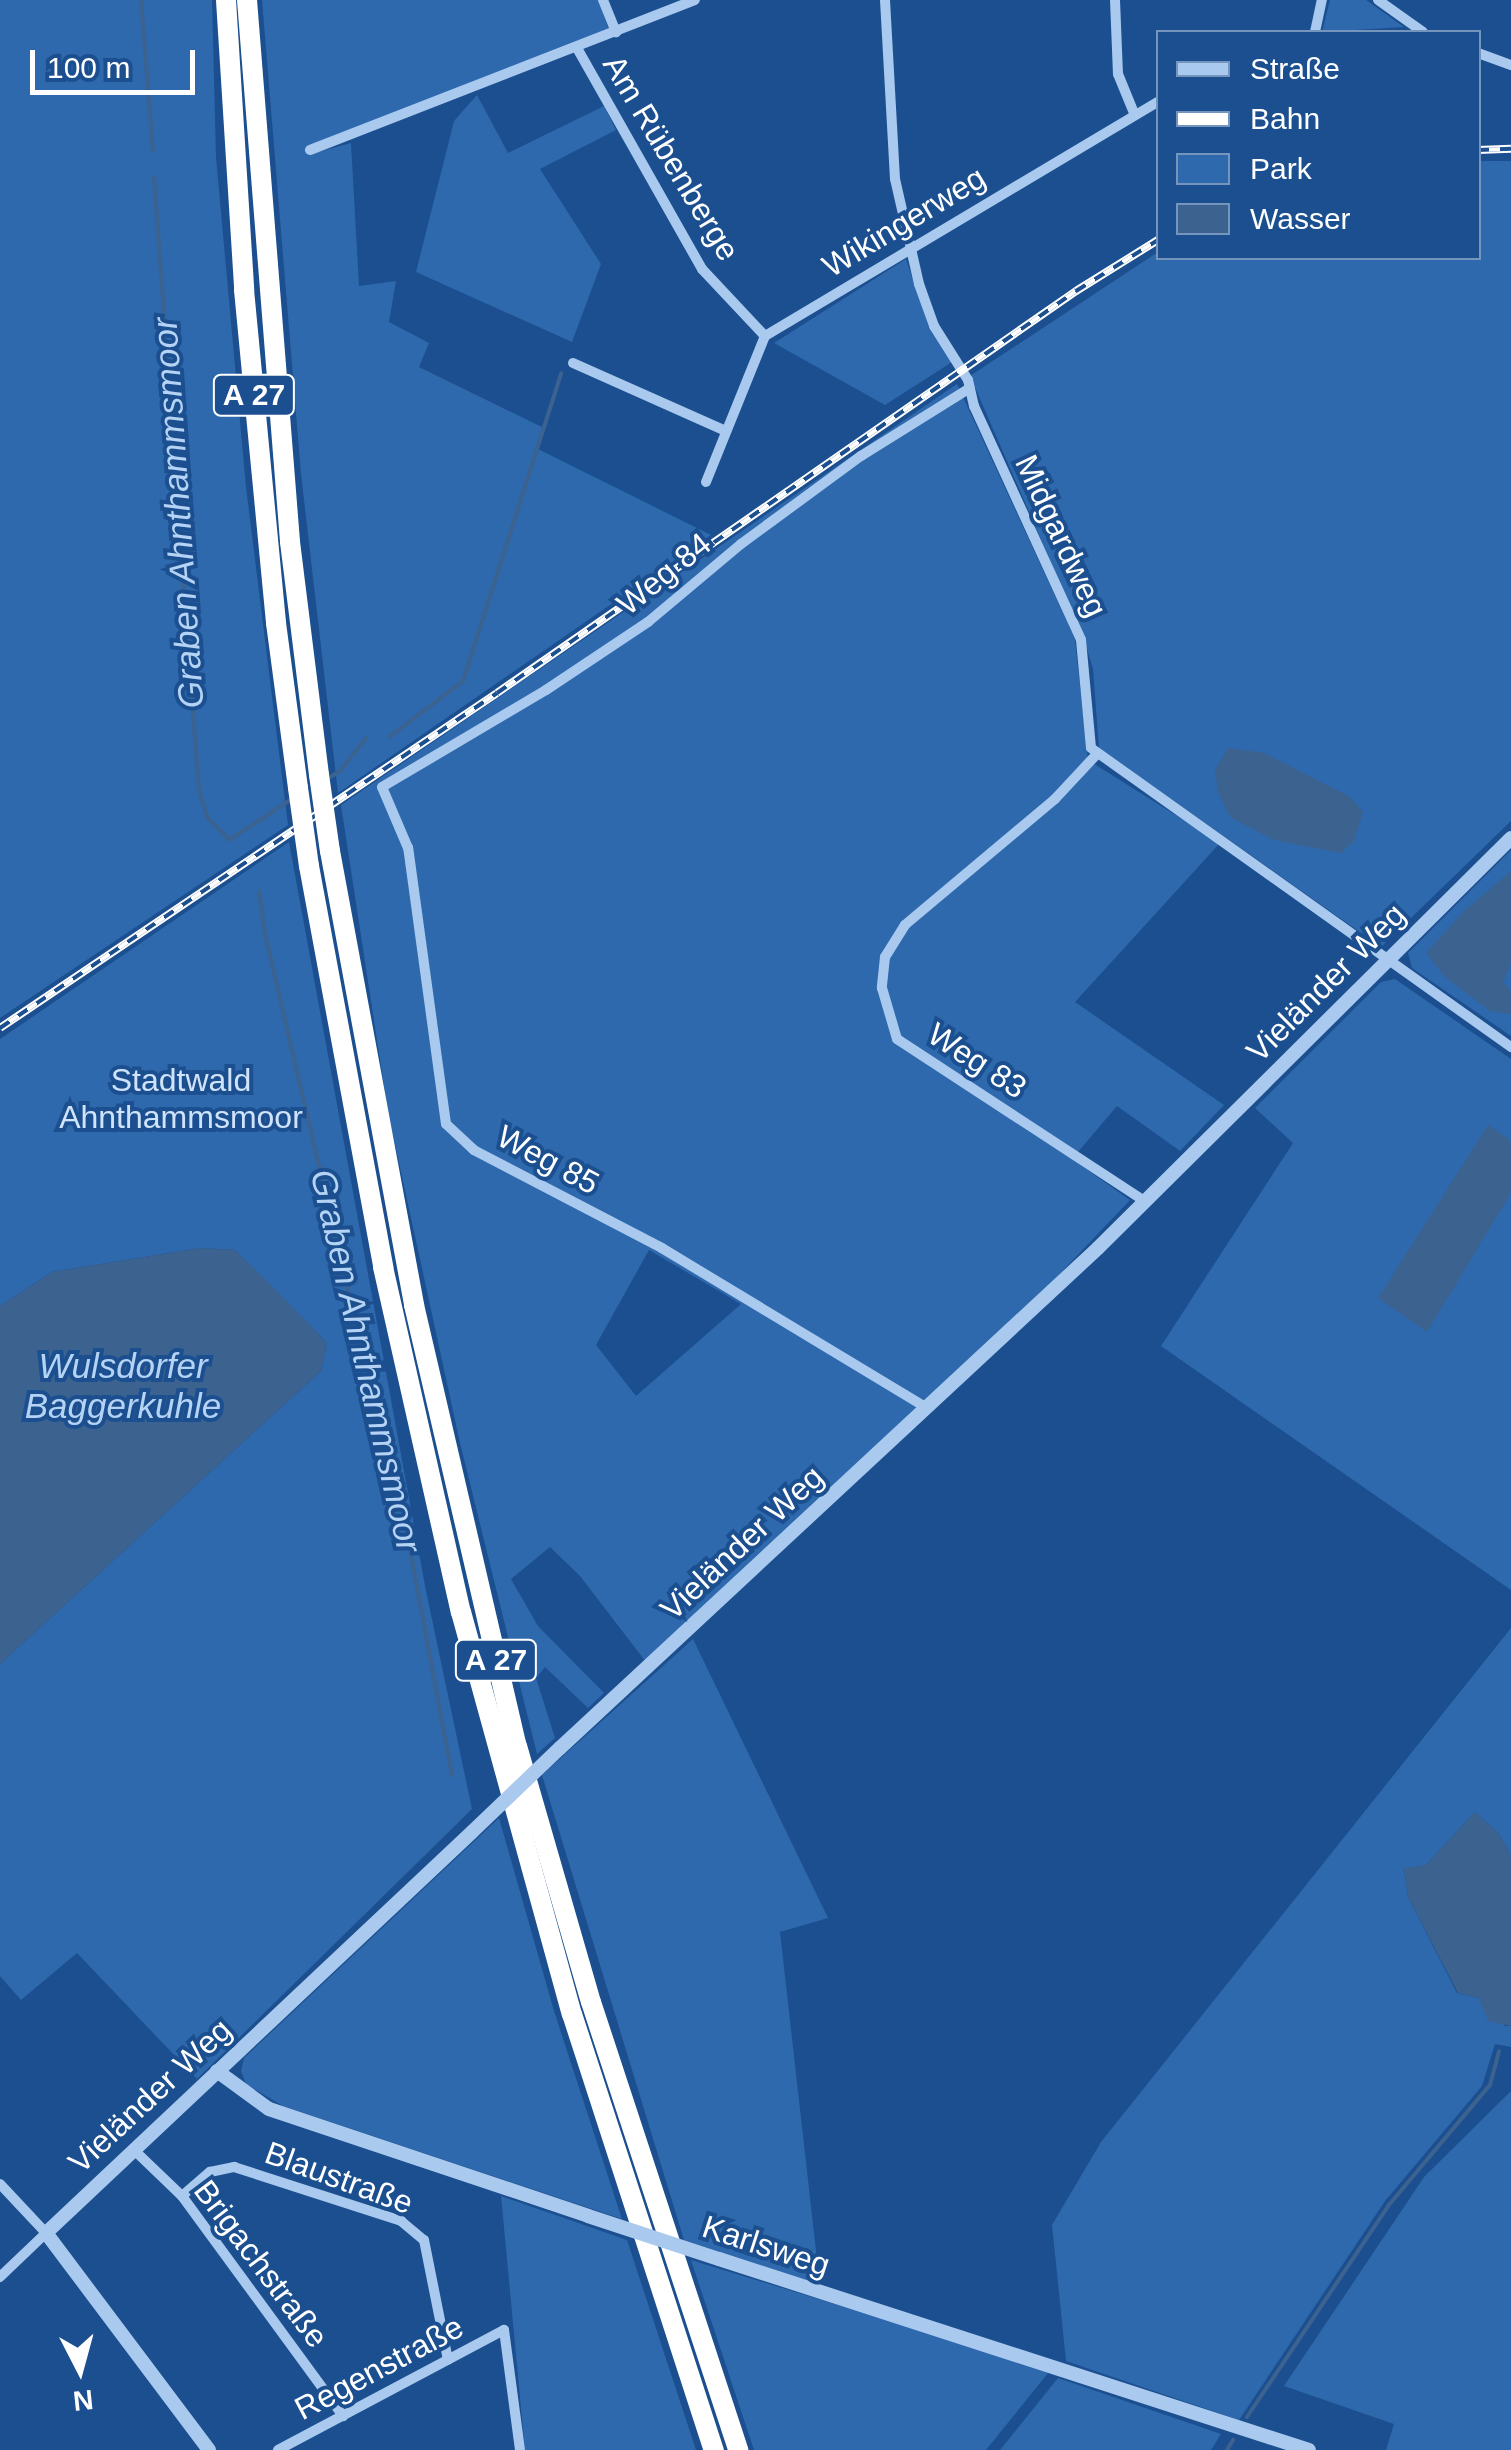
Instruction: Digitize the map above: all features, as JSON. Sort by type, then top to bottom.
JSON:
[{"type":"highway","name":"A 27","points":[[226,0],[244,290],[276,623],[309,866],[387,1286],[466,1631],[572,2014],[714,2450]]},
{"type":"highway","name":"A 27","points":[[247,0],[256,152],[290,542],[319,775],[410,1286],[517,1746],[591,2002],[738,2450]]},
{"type":"street","points":[[603,0],[616,32]]},
{"type":"street","points":[[310,150],[694,0]]},
{"type":"street","name":"Midgardweg","points":[[885,0],[895,179],[909,247],[934,326],[970,388],[974,406],[1081,640],[1088,680],[1091,748],[1096,754]]},
{"type":"street","points":[[1114,0],[1118,74],[1134,113]]},
{"type":"street","points":[[1315,30],[1322,0]]},
{"type":"street","points":[[1378,0],[1418,30]]},
{"type":"street","name":"Am Rübenberge","points":[[577,48],[702,269],[765,336]]},
{"type":"street","points":[[1481,54],[1511,65]]},
{"type":"street","name":"Wikingerweg","points":[[765,336],[952,221],[1156,103]]},
{"type":"street","points":[[706,482],[765,336]]},
{"type":"street","points":[[573,363],[726,431]]},
{"type":"street","name":"Weg 84","points":[[382,787],[546,690],[648,622],[741,544],[860,456],[970,388]]},
{"type":"street","points":[[1096,754],[1209,830],[1511,1047]]},
{"type":"street","name":"Weg 83","points":[[1096,754],[1055,799],[905,925],[886,957],[882,988],[897,1039],[1145,1201]]},
{"type":"street","name":"Weg 85","points":[[382,787],[408,848],[446,1124],[474,1150],[662,1248],[928,1408]]},
{"type":"street","name":"Vieländer Weg","points":[[0,2277],[560,1748],[928,1408],[1145,1201],[1511,838]]},
{"type":"street","name":"Karlsweg","points":[[217,2070],[269,2109],[718,2260],[1309,2450]]},
{"type":"street","name":"Brigachstraße","points":[[134,2149],[182,2196],[343,2416]]},
{"type":"street","name":"Blaustraße","points":[[182,2196],[210,2172],[234,2167],[401,2220],[424,2240],[448,2360]]},
{"type":"street","points":[[0,2184],[46,2233],[209,2450]]},
{"type":"street","name":"Regenstraße","points":[[278,2450],[504,2330],[520,2450]]},
{"type":"green space","points":[[0,0],[212,0],[216,157],[246,487],[288,825],[0,1018]]},
{"type":"green space","points":[[262,0],[598,0],[609,30],[318,152],[351,143],[359,286],[396,281],[389,322],[429,343],[419,367],[542,427],[536,448],[711,535],[338,793],[301,474]]},
{"type":"green space","points":[[1330,0],[1366,0],[1404,27],[1355,30],[1322,30]]},
{"type":"green space","points":[[477,95],[508,153],[604,106],[616,130],[540,169],[601,264],[572,342],[416,272],[454,121]]},
{"type":"green space","points":[[1481,161],[1511,161],[1511,821],[1381,947],[1099,748],[1093,669],[1083,636],[970,376],[1156,253],[1156,260],[1481,260]]},
{"type":"green space","points":[[906,259],[929,328],[952,362],[885,405],[774,343]]},
{"type":"green space","points":[[957,384],[1075,639],[1088,760],[1220,843],[1075,1002],[1224,1105],[1180,1151],[1117,1106],[1072,1159],[1130,1200],[1055,1279],[646,1662],[580,1576],[550,1547],[511,1579],[538,1626],[604,1693],[588,1708],[545,1667],[536,1678],[555,1738],[537,1754],[460,1443],[388,1112],[341,805]],"holes":[[[649,1250],[741,1304],[636,1396],[596,1345]]]},
{"type":"green space","name":"Stadtwald Ahnthammsmoor","points":[[289,842],[426,1591],[472,1809],[197,2079],[77,1953],[21,2000],[0,1976],[0,1664],[321,1371],[327,1343],[235,1250],[200,1248],[52,1272],[0,1306],[0,1039]]},
{"type":"green space","points":[[1511,850],[1511,1036],[1412,968],[1408,953]]},
{"type":"green space","points":[[1395,979],[1511,1059],[1511,1590],[1161,1346],[1293,1143],[1255,1108],[1381,982]]},
{"type":"green space","points":[[1511,1628],[1511,1855],[1499,1834],[1475,1812],[1426,1865],[1404,1869],[1408,1897],[1457,1993],[1479,1998],[1505,2026],[1511,2026],[1511,2047],[1495,2044],[1482,2086],[1385,2201],[1239,2420],[1066,2361],[1052,2225],[1101,2142]]},
{"type":"green space","points":[[693,1639],[828,1918],[780,1932],[820,2286],[684,2240],[542,1775]]},
{"type":"green space","points":[[499,1818],[554,2011],[622,2219],[283,2106],[246,2084],[241,2071],[244,2058]]},
{"type":"green space","points":[[1511,2091],[1511,2450],[1386,2450],[1394,2424],[1284,2386],[1424,2177]]},
{"type":"green space","points":[[501,2196],[627,2240],[696,2450],[525,2450]]},
{"type":"green space","points":[[691,2260],[1048,2373],[986,2450],[754,2450]]},
{"type":"green space","points":[[1058,2378],[1221,2434],[1211,2450],[1000,2450]]},
{"type":"water","points":[[1228,748],[1264,753],[1350,797],[1363,812],[1354,841],[1341,853],[1274,840],[1230,817],[1218,792],[1215,770]]},
{"type":"water","points":[[1511,871],[1511,964],[1503,982],[1511,991],[1511,1014],[1490,1011],[1445,977],[1426,953],[1463,912]]},
{"type":"water","points":[[1488,1125],[1511,1141],[1511,1193],[1427,1332],[1378,1298]]},
{"type":"water","name":"Wulsdorfer Baggerkuhle","points":[[200,1248],[235,1250],[267,1281],[327,1343],[321,1371],[0,1664],[0,1306],[52,1272]]},
{"type":"water","points":[[1475,1812],[1499,1834],[1511,1855],[1511,2026],[1488,2021],[1479,1998],[1458,1993],[1408,1897],[1404,1868],[1426,1865]]},
{"type":"waterway","name":"Graben Ahnthammsmoor","points":[[141,0],[153,151]]},
{"type":"waterway","name":"Graben Ahnthammsmoor","points":[[154,177],[199,791],[208,818],[229,840],[292,799]]},
{"type":"waterway","points":[[389,737],[463,681],[561,373]]},
{"type":"waterway","points":[[327,779],[340,771],[366,738]]},
{"type":"waterway","name":"Graben Ahnthammsmoor","points":[[259,891],[265,934],[354,1315],[390,1441],[452,1775]]},
{"type":"waterway","points":[[1247,2417],[1388,2206],[1490,2085],[1499,2051]]},
{"type":"waterway","points":[[1227,2450],[1233,2440]]},
{"type":"railway","points":[[1481,150],[1511,149]]},
{"type":"railway","points":[[0,1028],[497,693],[1076,291],[1156,241]]}]
